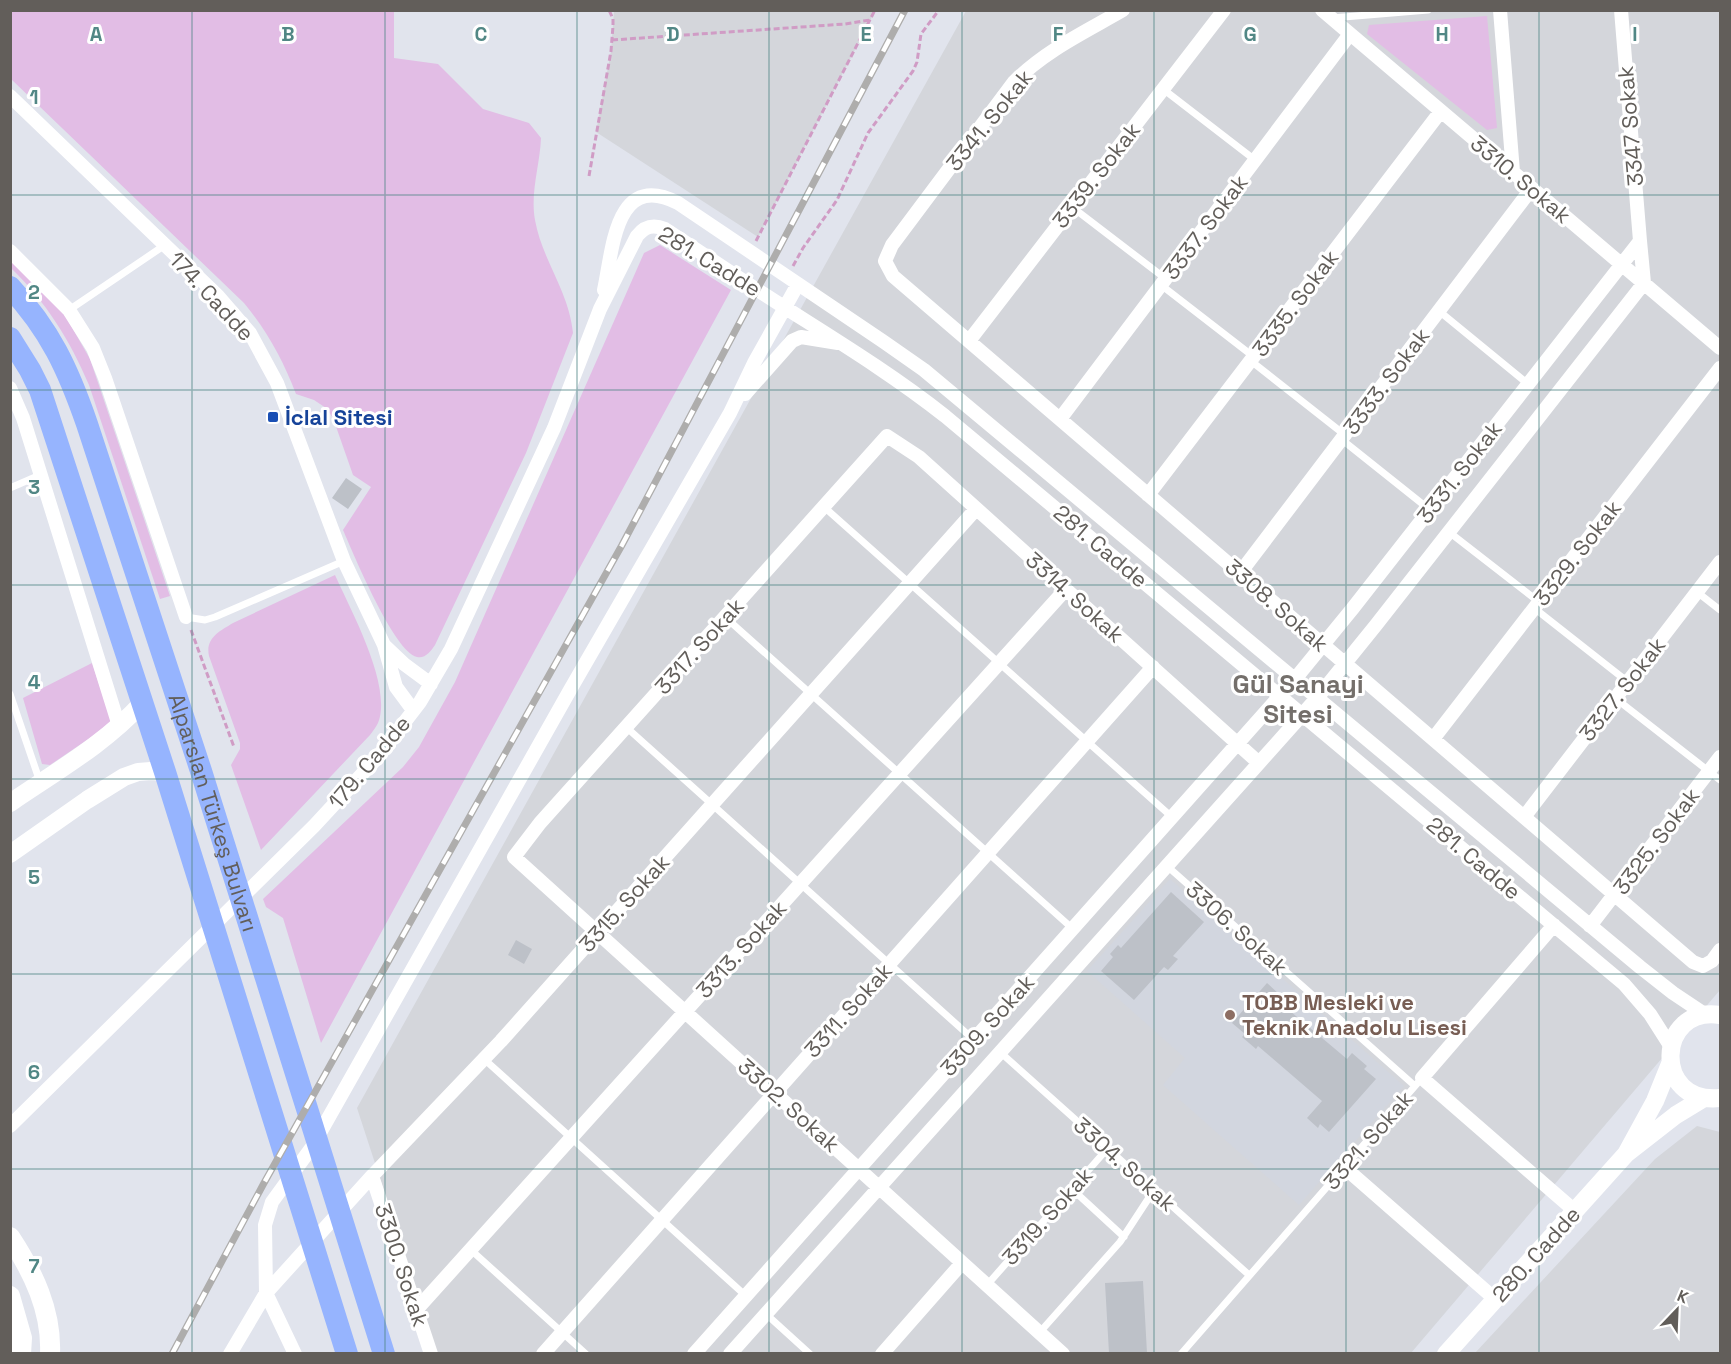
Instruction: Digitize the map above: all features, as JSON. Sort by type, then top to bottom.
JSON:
[{"type":"highway","name":"Alparslan Türkeş Bulvarı","points":[[10,287],[45,328],[71,379],[158,640],[384,1353]]},
{"type":"highway","name":"Alparslan Türkeş Bulvarı","points":[[10,338],[40,390],[177,809],[347,1353]]},
{"type":"main road","points":[[10,1237],[35,1281],[44,1305],[49,1328],[50,1353]]},
{"type":"main road","points":[[10,1296],[22,1338],[21,1353]]},
{"type":"street","name":"3341. Sokak","points":[[885,261],[892,245],[1014,82],[1050,51],[1123,10]]},
{"type":"street","name":"3339. Sokak","points":[[969,341],[1224,10]]},
{"type":"street","points":[[1500,10],[1512,172]]},
{"type":"street","name":"3347 Sokak","points":[[1620,10],[1644,283]]},
{"type":"street","name":"3310. Sokak","points":[[1326,14],[1720,348]]},
{"type":"street","name":"3337. Sokak","points":[[1060,419],[1350,34]]},
{"type":"street","name":"174. Cadde","points":[[10,96],[237,316],[250,333],[277,383],[344,561],[384,645]]},
{"type":"street","name":"3335. Sokak","points":[[1148,495],[1441,111]]},
{"type":"street","name":"3333. Sokak","points":[[1240,573],[1532,188]]},
{"type":"street","name":"281. Cadde","points":[[600,309],[620,219],[629,205],[640,198],[655,196],[671,200],[924,370],[1656,980],[1716,1014]]},
{"type":"street","name":"281. Cadde","points":[[600,309],[637,236],[645,228],[654,225],[665,229],[909,388],[1280,696],[1638,998],[1670,1055]]},
{"type":"street","name":"3331. Sokak","points":[[1280,696],[1324,645],[1640,241]]},
{"type":"street","points":[[10,251],[69,310],[93,348],[186,617]]},
{"type":"street","name":"3308. Sokak","points":[[885,261],[893,276],[1693,962],[1703,966],[1712,961],[1720,950]]},
{"type":"street","points":[[295,1353],[266,1293],[265,1225],[272,1202],[312,1147],[570,690],[730,413],[785,307],[793,280]]},
{"type":"street","name":"3331. Sokak","points":[[1302,715],[1345,664],[1644,283]]},
{"type":"street","name":"179. Cadde","points":[[10,1126],[314,826],[377,758],[413,710],[431,684],[455,640],[532,477],[554,428],[600,309]]},
{"type":"street","points":[[730,413],[754,382],[792,341],[801,337],[846,345]]},
{"type":"street","name":"3329. Sokak","points":[[1433,739],[1720,368]]},
{"type":"street","points":[[10,388],[23,418],[119,726]]},
{"type":"street","name":"3317. Sokak","points":[[514,857],[535,829],[888,436]]},
{"type":"street","name":"3314. Sokak","points":[[888,436],[919,457],[1260,763]]},
{"type":"street","name":"3315. Sokak","points":[[230,1353],[266,1293],[372,1176],[484,1059],[976,509]]},
{"type":"street","name":"3327. Sokak","points":[[1524,817],[1720,562]]},
{"type":"street","name":"3313. Sokak","points":[[417,1310],[1066,589]]},
{"type":"street","points":[[384,645],[404,664],[431,684]]},
{"type":"street","points":[[384,645],[396,687],[413,710]]},
{"type":"street","name":"3311. Sokak","points":[[543,1353],[1154,667]]},
{"type":"street","name":"3309. Sokak","points":[[694,1353],[1280,696]]},
{"type":"street","points":[[10,804],[119,726],[142,703]]},
{"type":"street","name":"3309. Sokak","points":[[730,1353],[1302,715]]},
{"type":"street","name":"3325. Sokak","points":[[1590,926],[1715,776],[1720,757]]},
{"type":"street","points":[[10,854],[124,777],[151,771],[165,772]]},
{"type":"street","name":"3302. Sokak","points":[[514,857],[1040,1332],[1053,1350]]},
{"type":"street","name":"3321. Sokak","points":[[1418,1082],[1554,926]]},
{"type":"street","name":"280. Cadde","points":[[1626,1154],[1655,1101],[1673,1039],[1683,1025],[1690,1020],[1716,1014]]},
{"type":"street","points":[[1670,1055],[1673,1072],[1682,1086],[1696,1095],[1714,1100]]},
{"type":"street","name":"3306. Sokak","points":[[1418,1082],[1575,1211]]},
{"type":"street","name":"280. Cadde","points":[[1446,1353],[1626,1154],[1676,1115],[1714,1100]]},
{"type":"street","points":[[1344,1167],[1496,1299]]},
{"type":"street","name":"3300. Sokak","points":[[372,1176],[431,1353]]},
{"type":"street","points":[[882,1353],[962,1263]]},
{"type":"lane","points":[[1326,14],[1428,10]]},
{"type":"lane","points":[[1163,89],[1255,160]]},
{"type":"lane","points":[[1072,207],[1164,282],[1430,510]]},
{"type":"lane","points":[[69,310],[165,245]]},
{"type":"lane","points":[[1438,311],[1528,384]]},
{"type":"lane","points":[[10,488],[40,475]]},
{"type":"lane","points":[[824,507],[1173,818]]},
{"type":"lane","points":[[1449,532],[1628,682]]},
{"type":"lane","points":[[186,617],[205,620],[215,617],[344,561]]},
{"type":"lane","points":[[1697,592],[1720,610]]},
{"type":"lane","points":[[725,617],[1073,929]]},
{"type":"lane","points":[[10,694],[40,782]]},
{"type":"lane","points":[[1615,699],[1715,776]]},
{"type":"lane","points":[[626,727],[974,1040]]},
{"type":"lane","name":"3306. Sokak","points":[[1167,866],[1418,1082]]},
{"type":"lane","name":"3304. Sokak","points":[[1000,1052],[1250,1275]]},
{"type":"lane","points":[[484,1059],[746,1296]]},
{"type":"lane","name":"3321. Sokak","points":[[1181,1353],[1418,1082]]},
{"type":"lane","name":"3319. Sokak","points":[[987,1285],[1108,1148]]},
{"type":"lane","points":[[1071,1190],[1124,1237]]},
{"type":"lane","points":[[1040,1332],[1124,1237],[1154,1190]]},
{"type":"lane","points":[[471,1250],[586,1353]]},
{"type":"lane","points":[[766,1314],[810,1353]]},
{"type":"path","points":[[609,10],[613,19]]},
{"type":"path","points":[[589,176],[612,40],[614,10]]},
{"type":"path","points":[[750,251],[875,10]]},
{"type":"path","points":[[793,280],[803,248],[837,200],[867,133],[913,71],[917,62],[921,34],[939,10]]},
{"type":"path","points":[[612,40],[845,24],[870,20]]},
{"type":"path","points":[[186,617],[234,747]]},
{"type":"shaded area","points":[[10,11],[394,11],[394,58],[438,64],[483,109],[529,123],[541,138],[534,189],[535,220],[543,249],[566,303],[573,333],[526,453],[435,645],[425,656],[417,657],[408,651],[397,638],[375,600],[343,530],[371,487],[353,475],[333,418],[326,408],[314,400],[296,394],[274,346],[244,303],[11,79]]},
{"type":"shaded area","points":[[614,11],[875,11],[758,237],[596,132],[611,51]]},
{"type":"shaded area","points":[[966,11],[1720,11],[1720,990],[1411,1353],[437,1353],[357,1108]]},
{"type":"shaded area","points":[[1487,16],[1497,128],[1487,130],[1367,34],[1369,25]]},
{"type":"shaded area","points":[[660,245],[731,290],[321,1043],[283,918],[266,907],[263,899],[403,767],[419,747],[455,682],[644,253]]},
{"type":"shaded area","points":[[10,260],[49,297],[66,317],[90,359],[170,596],[160,599],[82,368],[56,322],[11,268]]},
{"type":"shaded area","points":[[335,575],[375,669],[380,689],[381,707],[378,723],[370,735],[261,850],[231,765],[240,749],[240,743],[209,656],[209,644],[223,629],[233,623]]},
{"type":"shaded area","points":[[92,663],[112,723],[50,765],[42,764],[23,698]]},
{"type":"shaded area","name":"TOBB Mesleki ve Teknik Anadolu Lisesi","points":[[1170,879],[1404,1086],[1299,1205],[1163,1085],[1185,1058],[1087,971]]},
{"type":"shaded area","points":[[1697,1126],[1720,1132],[1720,1353],[1475,1353],[1655,1159]]},
{"type":"building","points":[[346,478],[362,489],[348,509],[332,498]]},
{"type":"building","points":[[1171,892],[1204,922],[1173,956],[1178,959],[1168,970],[1164,967],[1134,1000],[1101,971],[1113,957],[1110,954],[1118,945],[1121,948]]},
{"type":"building","points":[[516,940],[532,949],[524,964],[508,955]]},
{"type":"building","points":[[1267,983],[1280,995],[1283,992],[1297,1004],[1290,1011],[1347,1059],[1352,1053],[1367,1066],[1364,1069],[1376,1079],[1329,1132],[1320,1124],[1318,1128],[1307,1118],[1322,1101],[1258,1046],[1256,1049],[1242,1037],[1245,1034],[1232,1023]]},
{"type":"building","points":[[1143,1281],[1147,1353],[1109,1353],[1105,1283]]},
{"type":"railway","points":[[172,1354],[264,1183],[622,545],[905,10]]},
{"type":"place","name":"İclal Sitesi","points":[[273,417]]},
{"type":"place","name":"TOBB Mesleki ve Teknik Anadolu Lisesi","points":[[1230,1015]]},
{"type":"district","name":"Gül Sanayi Sitesi","points":[[1298,699]]}]
